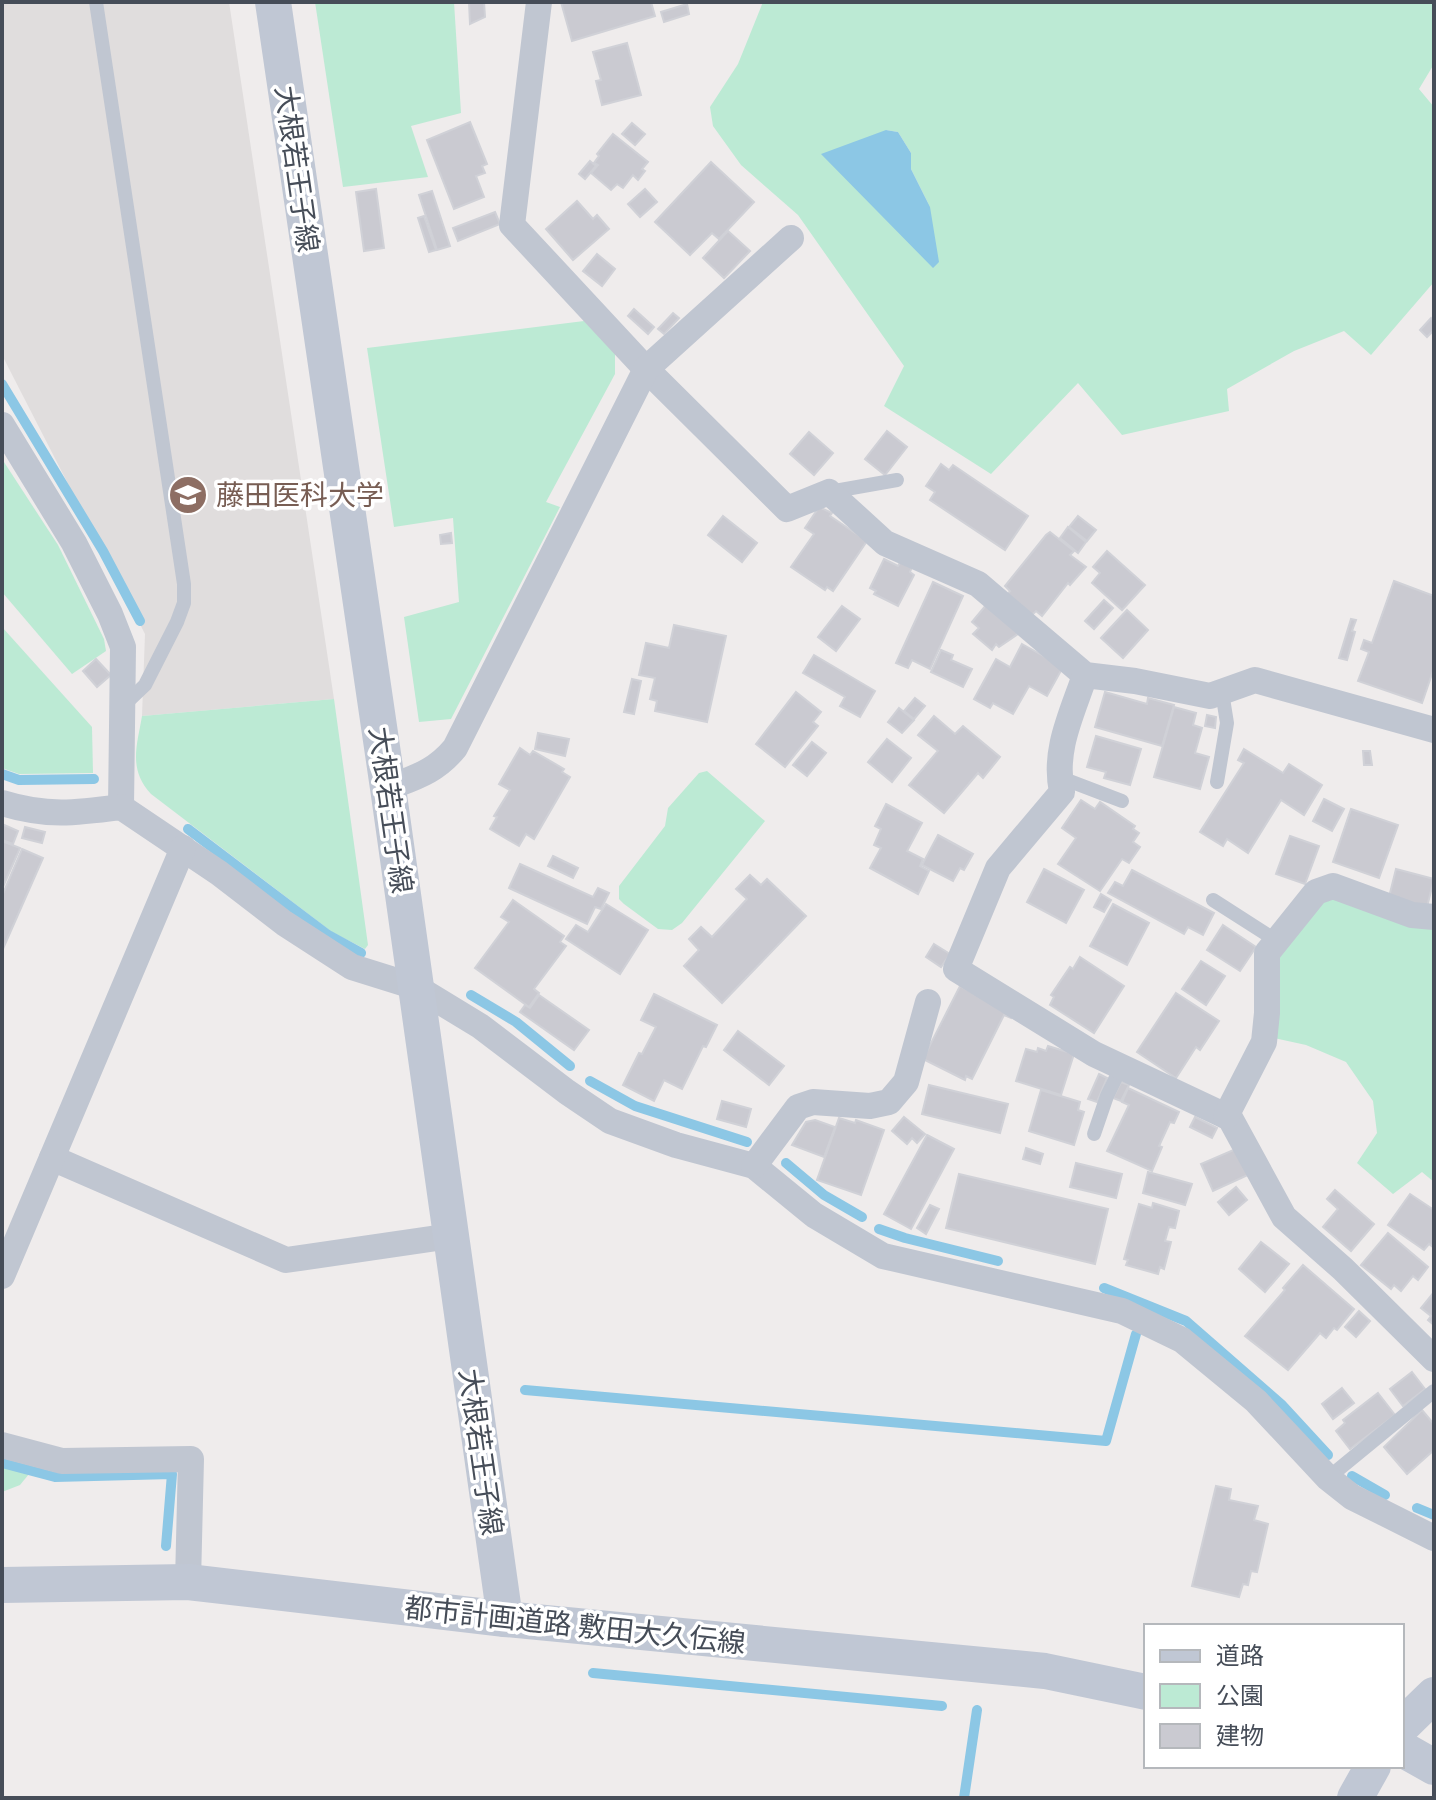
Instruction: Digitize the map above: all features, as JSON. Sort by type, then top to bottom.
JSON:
[{"type":"street","name":"大根若王子線","points":[[273,2],[505,1619]]},
{"type":"street","points":[[539,2],[512,225],[646,369],[787,509],[829,492],[885,543],[978,584],[1085,675],[1210,696],[1255,680],[1434,730]]},
{"type":"street","points":[[388,788],[429,772],[442,764],[455,748],[646,369],[791,238]]},
{"type":"street","points":[[2,425],[74,543],[123,647],[121,807]]},
{"type":"street","points":[[1085,675],[1059,750],[1062,792],[998,868],[956,969],[1094,1054],[1230,1118],[1284,1217],[1343,1269],[1434,1359]]},
{"type":"street","points":[[2,803],[65,814],[121,807],[183,848],[284,923],[352,967],[416,987],[480,1026],[610,1121],[676,1145],[754,1166],[814,1215],[883,1256],[1122,1311],[1182,1340],[1256,1401],[1328,1478],[1352,1497],[1434,1538]]},
{"type":"street","points":[[2,1276],[183,848]]},
{"type":"street","points":[[1226,1116],[1264,1042],[1267,953],[1316,892],[1333,886],[1412,915],[1434,917]]},
{"type":"street","points":[[754,1166],[798,1107],[813,1102],[870,1106],[889,1102],[906,1082],[928,1002]]},
{"type":"street","points":[[52,1158],[286,1260],[451,1236]]},
{"type":"street","points":[[2,1445],[62,1461],[191,1459],[188,1582]]},
{"type":"street","name":"都市計画道路 敷田大久伝線","points":[[2,1585],[188,1582],[505,1619],[1045,1671],[1144,1692]]},
{"type":"street","points":[[1404,1724],[1434,1695]]},
{"type":"street","points":[[1404,1750],[1434,1767]]},
{"type":"street","points":[[1355,1798],[1372,1768]]},
{"type":"lane","points":[[96,2],[184,584],[184,603],[177,622],[145,685],[123,706]]},
{"type":"lane","points":[[829,492],[897,480]]},
{"type":"lane","points":[[1217,782],[1227,723],[1222,692]]},
{"type":"lane","points":[[1059,777],[1122,801]]},
{"type":"lane","points":[[1213,900],[1277,941]]},
{"type":"lane","points":[[1094,1134],[1121,1067]]},
{"type":"lane","points":[[1328,1478],[1434,1391]]},
{"type":"shaded area","name":"藤田医科大学","points":[[2,2],[229,2],[334,699],[142,716],[145,634],[2,355]]},
{"type":"green space","points":[[315,2],[454,2],[461,113],[411,126],[428,177],[343,187]]},
{"type":"green space","points":[[763,2],[1434,2],[1434,64],[1419,89],[1434,107],[1434,282],[1371,355],[1344,331],[1294,351],[1227,389],[1229,411],[1122,435],[1078,383],[991,474],[884,406],[904,366],[798,215],[741,165],[713,126],[710,107],[738,64]],"holes":[[[886,130],[898,132],[911,153],[911,169],[930,207]]]},
{"type":"green space","points":[[584,321],[615,353],[615,374],[546,502],[560,507],[451,719],[419,722],[404,617],[459,602],[453,518],[394,527],[367,348]]},
{"type":"green space","points":[[2,459],[58,545],[104,639],[106,651],[72,674],[2,592]]},
{"type":"green space","points":[[2,627],[92,727],[93,773],[19,774],[2,768]]},
{"type":"green space","points":[[334,699],[368,945],[365,949],[332,932],[151,794],[137,766],[142,716]]},
{"type":"green space","points":[[707,771],[765,821],[682,923],[672,930],[658,929],[619,899],[619,886],[665,826],[668,808],[699,773]]},
{"type":"green space","points":[[1337,893],[1434,927],[1434,1182],[1422,1172],[1393,1194],[1357,1163],[1377,1133],[1373,1101],[1346,1062],[1306,1045],[1274,1038],[1274,959],[1312,904]]},
{"type":"green space","points":[[2,1467],[29,1474],[20,1485],[2,1492]]},
{"type":"water","points":[[886,130],[898,132],[911,153],[911,169],[930,207],[939,262],[933,268],[821,154]]},
{"type":"building","points":[[469,2],[484,2],[485,17],[470,24]]},
{"type":"building","points":[[561,2],[651,2],[655,16],[572,41]]},
{"type":"building","points":[[687,4],[689,14],[664,22],[661,12]]},
{"type":"building","points":[[627,43],[641,95],[602,105],[596,81],[601,80],[593,52]]},
{"type":"building","points":[[470,122],[487,164],[482,166],[485,173],[476,176],[484,197],[454,209],[427,140]]},
{"type":"building","points":[[632,123],[645,134],[635,145],[622,134]]},
{"type":"building","points":[[613,134],[648,162],[638,180],[633,175],[623,188],[617,184],[611,190],[591,173],[598,165],[594,163],[599,156],[597,154]]},
{"type":"building","points":[[590,161],[596,166],[585,179],[579,174]]},
{"type":"building","points":[[711,162],[754,202],[719,239],[712,233],[690,255],[655,222]]},
{"type":"building","points":[[376,189],[384,248],[364,251],[356,192]]},
{"type":"building","points":[[645,189],[657,202],[640,217],[628,204]]},
{"type":"building","points":[[432,191],[450,246],[437,250],[419,195]]},
{"type":"building","points":[[577,201],[593,219],[597,215],[609,229],[573,260],[546,229]]},
{"type":"building","points":[[495,212],[500,224],[458,241],[453,228]]},
{"type":"building","points":[[424,216],[436,250],[429,252],[418,218]]},
{"type":"building","points":[[728,231],[750,251],[724,278],[703,258]]},
{"type":"building","points":[[597,254],[615,269],[602,286],[583,271]]},
{"type":"building","points":[[634,309],[654,327],[648,334],[628,316]]},
{"type":"building","points":[[673,313],[679,318],[664,334],[658,329]]},
{"type":"building","points":[[1431,318],[1434,330],[1427,337],[1420,330]]},
{"type":"building","points":[[887,431],[907,447],[885,475],[865,459]]},
{"type":"building","points":[[809,432],[833,453],[814,475],[790,454]]},
{"type":"building","points":[[941,464],[949,470],[953,465],[1028,516],[1005,550],[930,500],[935,492],[926,486]]},
{"type":"building","points":[[819,507],[832,513],[830,516],[867,541],[833,591],[827,587],[825,590],[791,567],[814,534],[805,528]]},
{"type":"building","points":[[723,516],[757,543],[742,562],[708,535]]},
{"type":"building","points":[[1078,516],[1096,530],[1087,541],[1069,527]]},
{"type":"building","points":[[1068,527],[1086,542],[1078,553],[1060,538]]},
{"type":"building","points":[[1050,532],[1074,551],[1070,555],[1086,567],[1070,585],[1068,583],[1042,616],[1036,611],[1032,615],[1007,595],[1010,591],[1005,586]]},
{"type":"building","points":[[451,533],[452,543],[441,544],[440,535]]},
{"type":"building","points":[[1107,551],[1145,585],[1122,610],[1092,583],[1100,573],[1093,567]]},
{"type":"building","points":[[884,559],[898,566],[901,561],[912,567],[910,572],[914,575],[898,606],[874,594],[876,591],[870,588]]},
{"type":"building","points":[[1394,581],[1434,596],[1434,668],[1422,703],[1358,681],[1369,652],[1361,649],[1364,640],[1372,643]]},
{"type":"building","points":[[933,582],[963,596],[930,669],[912,660],[908,668],[896,663]]},
{"type":"building","points":[[1104,600],[1113,608],[1094,629],[1085,621]]},
{"type":"building","points":[[987,604],[1021,632],[999,647],[996,644],[992,650],[973,634],[979,628],[972,622]]},
{"type":"building","points":[[842,606],[860,619],[836,651],[818,637]]},
{"type":"building","points":[[1127,610],[1148,630],[1123,658],[1101,638]]},
{"type":"building","points":[[1351,619],[1356,620],[1352,631],[1355,632],[1347,660],[1339,658]]},
{"type":"building","points":[[674,625],[726,636],[707,722],[655,711],[657,701],[650,699],[655,678],[639,675],[646,643],[669,648]]},
{"type":"building","points":[[1022,644],[1063,667],[1047,696],[1029,686],[1013,714],[993,703],[990,708],[974,699],[996,659],[1010,667]]},
{"type":"building","points":[[941,650],[953,655],[951,660],[972,669],[963,687],[931,672]]},
{"type":"building","points":[[814,655],[875,691],[860,717],[840,706],[845,697],[803,673]]},
{"type":"building","points":[[96,659],[111,675],[97,687],[83,671]]},
{"type":"building","points":[[632,679],[641,681],[634,714],[624,712]]},
{"type":"building","points":[[796,692],[821,712],[813,722],[818,726],[785,767],[756,744]]},
{"type":"building","points":[[1105,692],[1147,704],[1148,698],[1174,705],[1162,746],[1095,727]]},
{"type":"building","points":[[915,698],[925,706],[914,719],[904,711]]},
{"type":"building","points":[[1174,707],[1196,713],[1193,725],[1202,728],[1195,753],[1209,757],[1200,789],[1154,777]]},
{"type":"building","points":[[899,708],[914,720],[902,733],[888,722]]},
{"type":"building","points":[[1207,715],[1216,717],[1215,728],[1205,726]]},
{"type":"building","points":[[934,716],[955,734],[963,726],[1000,757],[983,778],[978,773],[944,813],[909,785],[938,751],[918,735]]},
{"type":"building","points":[[538,733],[569,739],[565,756],[535,749]]},
{"type":"building","points":[[1096,736],[1141,749],[1130,785],[1104,778],[1106,772],[1087,767]]},
{"type":"building","points":[[887,739],[911,758],[892,782],[868,762]]},
{"type":"building","points":[[812,742],[826,753],[807,776],[793,765]]},
{"type":"building","points":[[520,748],[530,755],[533,751],[564,769],[562,772],[570,777],[534,839],[526,834],[519,846],[490,829],[510,790],[499,784]]},
{"type":"building","points":[[1244,749],[1283,773],[1289,764],[1322,785],[1304,815],[1281,800],[1248,853],[1227,839],[1223,846],[1200,832],[1244,763],[1238,760]]},
{"type":"building","points":[[1363,751],[1370,751],[1372,765],[1364,765]]},
{"type":"building","points":[[1324,799],[1344,809],[1332,831],[1313,821]]},
{"type":"building","points":[[1081,800],[1095,809],[1100,802],[1135,826],[1133,829],[1139,833],[1133,842],[1140,847],[1129,863],[1122,859],[1100,891],[1058,864],[1076,838],[1062,828]]},
{"type":"building","points":[[886,804],[922,823],[907,851],[923,859],[920,866],[929,871],[918,894],[870,868],[881,848],[874,845],[881,829],[875,826]]},
{"type":"building","points":[[1351,809],[1398,825],[1379,878],[1333,862]]},
{"type":"building","points":[[2,824],[18,831],[13,844],[2,840]]},
{"type":"building","points":[[25,827],[45,832],[42,843],[22,838]]},
{"type":"building","points":[[938,835],[973,854],[953,881],[922,865]]},
{"type":"building","points":[[1290,836],[1319,846],[1305,884],[1276,874]]},
{"type":"building","points":[[2,841],[20,848],[2,889]]},
{"type":"building","points":[[22,849],[43,858],[2,951],[2,896]]},
{"type":"building","points":[[553,856],[578,868],[573,878],[548,866]]},
{"type":"building","points":[[520,864],[593,897],[598,888],[609,893],[601,909],[595,907],[587,924],[509,888]]},
{"type":"building","points":[[1044,869],[1084,890],[1066,923],[1027,902]]},
{"type":"building","points":[[1396,869],[1434,879],[1427,907],[1389,897]]},
{"type":"building","points":[[1132,870],[1214,913],[1203,935],[1188,927],[1184,934],[1108,893],[1115,882],[1123,886]]},
{"type":"building","points":[[750,875],[761,885],[767,879],[806,916],[722,1003],[684,966],[699,950],[689,939],[701,927],[712,937],[747,899],[736,889]]},
{"type":"building","points":[[1101,894],[1111,900],[1104,912],[1094,907]]},
{"type":"building","points":[[513,900],[564,936],[560,942],[566,946],[534,989],[539,993],[529,1007],[475,968],[509,922],[501,917]]},
{"type":"building","points":[[606,904],[648,930],[620,974],[566,939],[576,925],[588,932]]},
{"type":"building","points":[[1113,904],[1149,923],[1127,965],[1090,946]]},
{"type":"building","points":[[1223,925],[1256,947],[1240,971],[1207,950]]},
{"type":"building","points":[[934,944],[950,954],[941,967],[926,957]]},
{"type":"building","points":[[1080,957],[1124,986],[1094,1033],[1050,1005],[1054,997],[1051,995]]},
{"type":"building","points":[[1201,961],[1225,976],[1206,1005],[1182,989]]},
{"type":"building","points":[[960,986],[1013,1013],[1011,1018],[1004,1015],[972,1079],[966,1076],[965,1080],[923,1059]]},
{"type":"building","points":[[1176,993],[1219,1021],[1200,1050],[1196,1047],[1176,1078],[1137,1052]]},
{"type":"building","points":[[654,994],[717,1025],[682,1089],[664,1080],[654,1101],[623,1085],[656,1027],[641,1020]]},
{"type":"building","points":[[539,995],[589,1030],[574,1050],[520,1012],[525,1005],[530,1008]]},
{"type":"building","points":[[738,1031],[784,1066],[769,1085],[724,1050]]},
{"type":"building","points":[[1048,1046],[1074,1054],[1061,1095],[1016,1081],[1026,1049],[1046,1051]]},
{"type":"building","points":[[1099,1074],[1107,1078],[1097,1102],[1088,1099]]},
{"type":"building","points":[[1121,1082],[1129,1085],[1121,1101],[1113,1098]]},
{"type":"building","points":[[929,1085],[1008,1104],[1000,1133],[922,1114]]},
{"type":"building","points":[[1128,1088],[1179,1112],[1174,1123],[1170,1122],[1159,1146],[1162,1147],[1152,1171],[1107,1151],[1129,1105],[1122,1102]]},
{"type":"building","points":[[1041,1090],[1080,1102],[1078,1110],[1084,1112],[1074,1145],[1029,1131]]},
{"type":"building","points":[[722,1101],[751,1109],[746,1127],[717,1119]]},
{"type":"building","points":[[904,1117],[925,1134],[917,1143],[912,1138],[907,1144],[892,1131]]},
{"type":"building","points":[[1195,1117],[1217,1128],[1212,1138],[1190,1127]]},
{"type":"building","points":[[839,1118],[855,1123],[856,1120],[884,1130],[861,1195],[817,1180]]},
{"type":"building","points":[[815,1120],[835,1127],[824,1157],[792,1145],[806,1122]]},
{"type":"building","points":[[927,1135],[954,1149],[911,1229],[884,1214]]},
{"type":"building","points":[[1026,1148],[1043,1154],[1040,1164],[1023,1159]]},
{"type":"building","points":[[1238,1148],[1250,1174],[1213,1191],[1201,1164]]},
{"type":"building","points":[[1076,1163],[1122,1174],[1116,1198],[1070,1187]]},
{"type":"building","points":[[1148,1172],[1192,1184],[1185,1205],[1143,1193]]},
{"type":"building","points":[[959,1174],[1108,1209],[1095,1264],[946,1228]]},
{"type":"building","points":[[1236,1187],[1247,1200],[1229,1215],[1218,1202]]},
{"type":"building","points":[[1335,1190],[1374,1224],[1351,1251],[1323,1227],[1338,1209],[1327,1199]]},
{"type":"building","points":[[1410,1194],[1434,1210],[1434,1248],[1429,1244],[1424,1250],[1388,1225]]},
{"type":"building","points":[[1153,1203],[1179,1211],[1175,1228],[1169,1227],[1165,1241],[1171,1242],[1164,1269],[1160,1267],[1158,1274],[1126,1265],[1128,1260],[1124,1259],[1139,1204],[1152,1208]]},
{"type":"building","points":[[930,1205],[939,1209],[926,1234],[917,1228]]},
{"type":"building","points":[[1388,1233],[1428,1267],[1418,1280],[1413,1276],[1401,1291],[1394,1285],[1391,1289],[1361,1265]]},
{"type":"building","points":[[1261,1242],[1289,1264],[1265,1292],[1239,1269]]},
{"type":"building","points":[[1303,1265],[1354,1309],[1326,1338],[1320,1333],[1288,1370],[1245,1336]]},
{"type":"building","points":[[1434,1292],[1434,1325],[1428,1320],[1431,1316],[1421,1308]]},
{"type":"building","points":[[1359,1311],[1370,1321],[1356,1337],[1345,1327]]},
{"type":"building","points":[[1412,1372],[1425,1389],[1403,1406],[1390,1389]]},
{"type":"building","points":[[1342,1388],[1354,1403],[1333,1419],[1322,1404]]},
{"type":"building","points":[[1378,1393],[1395,1415],[1350,1449],[1336,1431],[1345,1423],[1343,1420]]},
{"type":"building","points":[[1422,1410],[1434,1421],[1434,1450],[1407,1474],[1384,1447]]},
{"type":"building","points":[[1216,1486],[1231,1489],[1229,1500],[1258,1506],[1254,1520],[1268,1524],[1257,1572],[1251,1571],[1248,1585],[1243,1584],[1239,1597],[1192,1586]]},
{"type":"waterway","points":[[2,384],[103,551],[140,621]]},
{"type":"waterway","points":[[2,774],[19,780],[94,779]]},
{"type":"waterway","points":[[188,829],[328,935],[361,953]]},
{"type":"waterway","points":[[471,995],[516,1022],[570,1066]]},
{"type":"waterway","points":[[590,1081],[635,1106],[747,1142]]},
{"type":"waterway","points":[[786,1163],[824,1195],[862,1217]]},
{"type":"waterway","points":[[879,1229],[998,1261]]},
{"type":"waterway","points":[[1104,1288],[1186,1321],[1281,1404],[1328,1455]]},
{"type":"waterway","points":[[525,1390],[1106,1441],[1136,1334]]},
{"type":"waterway","points":[[2,1463],[55,1477],[172,1474],[166,1546]]},
{"type":"waterway","points":[[1352,1476],[1385,1495]]},
{"type":"waterway","points":[[1417,1508],[1434,1515]]},
{"type":"waterway","points":[[593,1673],[942,1706]]},
{"type":"waterway","points":[[964,1798],[977,1710]]},
{"type":"place","name":"藤田医科大学","points":[[188,495]]}]
